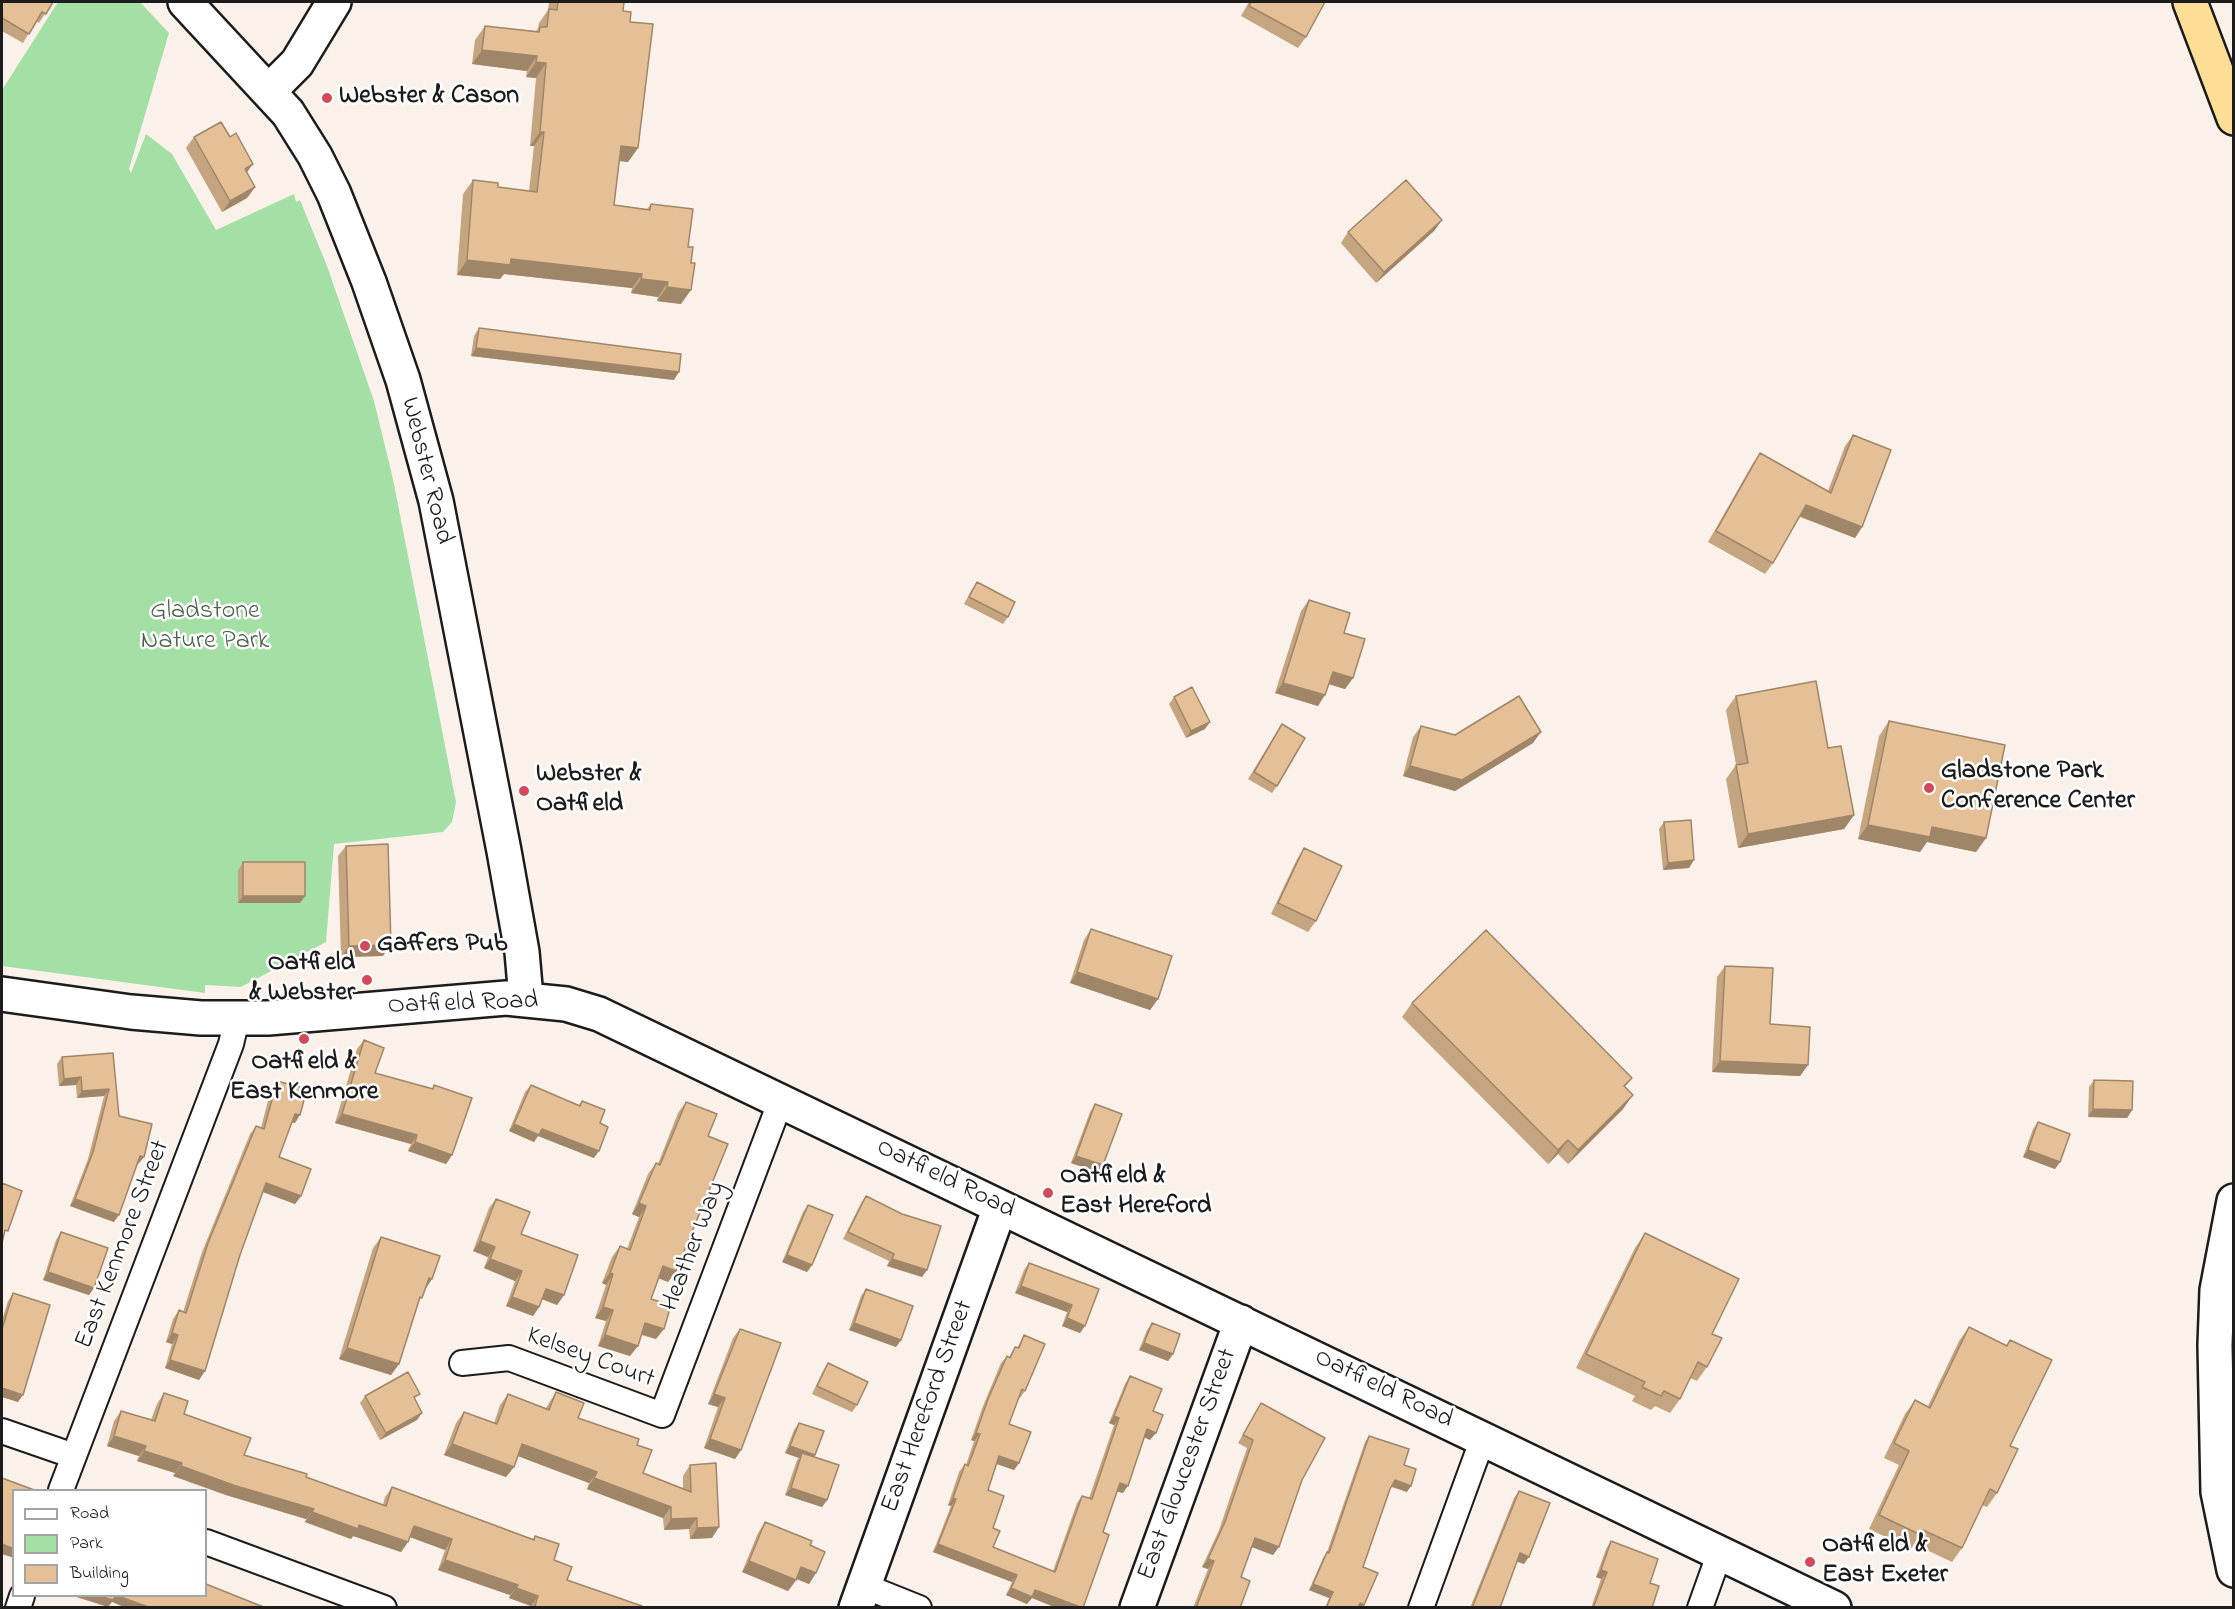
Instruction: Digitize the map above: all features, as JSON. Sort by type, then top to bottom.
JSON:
[{"type":"highway","points":[[2190,2],[2234,118]]},
{"type":"main road","name":"Webster Road","points":[[185,2],[269,91],[300,131],[334,194],[369,282],[403,380],[436,501],[512,896],[522,952],[526,998]]},
{"type":"main road","points":[[269,91],[297,63],[334,2]]},
{"type":"main road","name":"Oatfield Road","points":[[2,994],[140,1013],[237,1019],[480,998],[526,998],[567,1004],[599,1014],[1834,1608]]},
{"type":"main road","points":[[2234,1201],[2217,1290],[2215,1345],[2218,1492],[2234,1570]]},
{"type":"main road","name":"East Hereford Street","points":[[860,1597],[1000,1207]]},
{"type":"main road","name":"East Gloucester Street","points":[[1137,1608],[1241,1322]]},
{"type":"street","name":"East Kenmore Street","points":[[62,1489],[231,1044],[237,1019]]},
{"type":"street","name":"Heather Way","points":[[663,1415],[781,1100]]},
{"type":"street","name":"Kelsey Court","points":[[462,1363],[509,1358],[663,1415]]},
{"type":"street","points":[[2,1431],[74,1456]]},
{"type":"street","points":[[1421,1608],[1483,1438]]},
{"type":"street","points":[[207,1542],[384,1608]]},
{"type":"street","points":[[1700,1608],[1720,1552]]},
{"type":"street","points":[[860,1597],[919,1608]]},
{"type":"green space","name":"Gladstone Nature Park","points":[[58,2],[140,2],[169,33],[129,169],[131,173],[146,134],[172,154],[216,230],[294,194],[296,202],[300,200],[327,266],[374,401],[393,479],[456,802],[452,822],[443,832],[334,844],[326,942],[241,987],[205,985],[205,993],[2,966],[2,90]]},
{"type":"building","points":[[2,2],[53,2],[46,14],[42,12],[29,34],[2,18]]},
{"type":"building","points":[[558,2],[624,2],[623,11],[631,12],[630,22],[653,24],[638,148],[621,146],[614,205],[650,210],[651,204],[693,209],[688,247],[693,247],[691,263],[695,263],[691,290],[667,287],[668,282],[641,279],[642,274],[511,259],[510,265],[467,260],[473,180],[498,183],[498,187],[537,192],[544,132],[540,132],[546,63],[536,62],[537,56],[482,50],[485,26],[539,32],[540,27],[547,27],[549,9],[557,10]]},
{"type":"building","points":[[1251,2],[1325,2],[1306,37],[1249,6]]},
{"type":"building","points":[[221,122],[230,137],[236,133],[253,164],[245,169],[255,187],[230,201],[194,137]]},
{"type":"building","points":[[1406,180],[1442,220],[1384,272],[1348,232]]},
{"type":"building","points":[[479,328],[681,354],[679,372],[476,348]]},
{"type":"building","points":[[1853,435],[1891,450],[1862,527],[1806,505],[1773,563],[1716,531],[1760,453],[1831,493]]},
{"type":"building","points":[[977,582],[1015,602],[1008,617],[969,597]]},
{"type":"building","points":[[1309,600],[1350,613],[1344,633],[1365,639],[1353,678],[1333,672],[1325,695],[1283,683]]},
{"type":"building","points":[[1816,681],[1828,748],[1841,746],[1854,815],[1748,834],[1736,765],[1748,763],[1736,696]]},
{"type":"building","points":[[1192,687],[1210,722],[1191,731],[1174,697]]},
{"type":"building","points":[[1519,696],[1541,732],[1462,780],[1410,766],[1421,726],[1455,735]]},
{"type":"building","name":"Gladstone Park Conference Center","points":[[1889,721],[2005,745],[1986,838],[1932,827],[1930,837],[1868,825]]},
{"type":"building","points":[[1282,724],[1305,738],[1277,786],[1254,772]]},
{"type":"building","points":[[1691,820],[1694,860],[1668,863],[1664,822]]},
{"type":"building","points":[[388,844],[391,945],[349,946],[346,846]]},
{"type":"building","points":[[1304,848],[1342,866],[1316,921],[1278,903]]},
{"type":"building","points":[[243,862],[305,862],[305,896],[243,896]]},
{"type":"building","points":[[1091,929],[1172,956],[1158,999],[1077,972]]},
{"type":"building","points":[[1486,930],[1632,1078],[1624,1086],[1633,1095],[1578,1150],[1568,1140],[1558,1150],[1412,1003]]},
{"type":"building","points":[[1725,966],[1773,968],[1770,1024],[1810,1027],[1808,1065],[1720,1061]]},
{"type":"building","points":[[364,1040],[384,1048],[375,1073],[433,1089],[434,1085],[472,1098],[452,1155],[415,1142],[417,1135],[342,1114]]},
{"type":"building","points":[[113,1053],[119,1116],[152,1124],[144,1157],[140,1156],[119,1215],[75,1199],[93,1152],[109,1089],[82,1091],[81,1077],[64,1079],[62,1057]]},
{"type":"building","points":[[2094,1080],[2133,1081],[2132,1110],[2093,1109]]},
{"type":"building","points":[[277,1081],[307,1089],[300,1115],[295,1114],[279,1157],[311,1169],[301,1196],[266,1183],[240,1255],[205,1371],[170,1360],[178,1335],[172,1333],[179,1310],[186,1313],[208,1243],[256,1126],[264,1129]]},
{"type":"building","points":[[531,1085],[580,1106],[582,1101],[605,1110],[600,1123],[608,1127],[599,1151],[542,1129],[539,1135],[514,1124]]},
{"type":"building","points":[[686,1102],[717,1114],[708,1136],[728,1144],[676,1271],[663,1266],[651,1299],[671,1305],[664,1329],[645,1323],[638,1346],[605,1335],[613,1310],[603,1307],[613,1274],[610,1273],[620,1246],[630,1250],[646,1206],[639,1203],[656,1163],[660,1165]]},
{"type":"building","points":[[1095,1104],[1122,1114],[1103,1165],[1076,1156]]},
{"type":"building","points":[[2038,1122],[2070,1134],[2060,1162],[2028,1150]]},
{"type":"building","points":[[2,1183],[22,1191],[8,1231],[5,1230],[2,1243]]},
{"type":"building","points":[[866,1196],[902,1214],[941,1226],[927,1270],[892,1259],[894,1254],[848,1232]]},
{"type":"building","points":[[496,1199],[530,1212],[521,1234],[578,1255],[564,1295],[546,1289],[539,1307],[512,1297],[522,1271],[490,1259],[495,1247],[480,1241]]},
{"type":"building","points":[[808,1205],[833,1215],[812,1265],[787,1255]]},
{"type":"building","points":[[61,1232],[108,1248],[94,1288],[48,1272]]},
{"type":"building","points":[[1645,1233],[1739,1279],[1712,1334],[1722,1338],[1707,1367],[1698,1362],[1680,1399],[1664,1391],[1661,1396],[1642,1387],[1645,1382],[1586,1354]]},
{"type":"building","points":[[381,1237],[440,1256],[432,1279],[429,1278],[422,1298],[420,1297],[399,1364],[347,1348]]},
{"type":"building","points":[[1029,1263],[1099,1289],[1085,1326],[1067,1318],[1072,1305],[1021,1286]]},
{"type":"building","points":[[866,1289],[913,1306],[901,1340],[854,1323]]},
{"type":"building","points":[[13,1293],[50,1305],[23,1395],[2,1388],[2,1329]]},
{"type":"building","points":[[1152,1323],[1180,1334],[1173,1354],[1144,1343]]},
{"type":"building","points":[[1969,1327],[2007,1346],[2010,1340],[2052,1360],[2010,1446],[2018,1449],[1997,1493],[1990,1489],[1962,1548],[1923,1530],[1921,1535],[1879,1515],[1909,1451],[1894,1443],[1915,1400],[1930,1408]]},
{"type":"building","points":[[740,1329],[781,1343],[741,1450],[710,1439],[725,1398],[714,1394]]},
{"type":"building","points":[[1024,1335],[1045,1344],[1025,1391],[1022,1389],[1009,1424],[1031,1432],[1019,1463],[999,1456],[988,1490],[1004,1496],[993,1528],[1000,1531],[993,1547],[1055,1572],[1082,1496],[1092,1499],[1119,1418],[1114,1416],[1130,1376],[1162,1389],[1153,1411],[1163,1415],[1156,1433],[1147,1429],[1128,1486],[1120,1483],[1103,1532],[1109,1535],[1083,1608],[1035,1590],[1032,1597],[1011,1588],[1017,1575],[938,1544],[956,1499],[953,1498],[965,1464],[968,1466],[980,1434],[976,1433],[988,1399],[1007,1356],[1010,1358],[1015,1347],[1019,1348]]},
{"type":"building","points":[[828,1363],[868,1382],[857,1405],[817,1386]]},
{"type":"building","points":[[408,1372],[420,1394],[414,1397],[422,1413],[386,1433],[365,1396]]},
{"type":"building","points":[[556,1392],[584,1403],[578,1418],[639,1439],[637,1445],[652,1450],[643,1473],[691,1492],[690,1465],[716,1463],[719,1527],[697,1528],[697,1518],[671,1519],[671,1507],[594,1478],[597,1472],[522,1444],[514,1467],[452,1444],[464,1412],[497,1424],[508,1394],[549,1410]]},
{"type":"building","points":[[164,1393],[188,1401],[184,1414],[251,1438],[244,1455],[307,1474],[306,1477],[386,1506],[392,1487],[534,1540],[535,1536],[559,1544],[554,1560],[572,1567],[567,1580],[642,1606],[641,1608],[540,1608],[535,1606],[538,1596],[516,1588],[518,1585],[445,1560],[452,1539],[414,1526],[408,1542],[359,1525],[358,1529],[312,1512],[314,1509],[233,1485],[181,1466],[182,1463],[144,1451],[146,1446],[114,1436],[121,1411],[155,1421]]},
{"type":"building","points":[[1261,1403],[1325,1438],[1302,1480],[1279,1547],[1255,1538],[1241,1577],[1250,1581],[1240,1608],[1196,1608],[1214,1561],[1208,1559],[1225,1522],[1253,1440],[1243,1435]]},
{"type":"building","points":[[799,1423],[824,1431],[815,1455],[790,1446]]},
{"type":"building","points":[[1369,1436],[1409,1449],[1404,1465],[1416,1469],[1411,1486],[1395,1480],[1390,1489],[1363,1567],[1378,1573],[1364,1605],[1360,1603],[1358,1608],[1326,1608],[1333,1592],[1313,1584],[1327,1552],[1329,1553]]},
{"type":"building","points":[[802,1453],[839,1465],[827,1500],[791,1488]]},
{"type":"building","points":[[2,1478],[32,1489],[12,1489],[12,1548],[2,1544]]},
{"type":"building","points":[[1519,1491],[1550,1503],[1529,1557],[1520,1553],[1500,1608],[1472,1608]]},
{"type":"building","points":[[765,1522],[812,1541],[810,1545],[825,1552],[816,1573],[801,1567],[796,1580],[749,1561]]},
{"type":"building","points":[[1611,1541],[1658,1559],[1650,1583],[1659,1586],[1652,1608],[1593,1608],[1607,1572],[1601,1570]]},
{"type":"building","points":[[207,1584],[266,1608],[151,1608],[121,1597],[207,1597]]},
{"type":"place","name":"Webster & Cason","points":[[327,98]]},
{"type":"place","name":"Gladstone Park Conference Center","points":[[1929,788]]},
{"type":"place","name":"Webster & Oatfield","points":[[524,791]]},
{"type":"place","name":"Gaffers Pub","points":[[365,946]]},
{"type":"place","name":"Oatfield & Webster","points":[[367,980]]},
{"type":"place","name":"Oatfield & East Kenmore","points":[[304,1039]]},
{"type":"place","name":"Oatfield & East Hereford","points":[[1048,1193]]},
{"type":"place","name":"Oatfield & East Exeter","points":[[1810,1562]]}]
